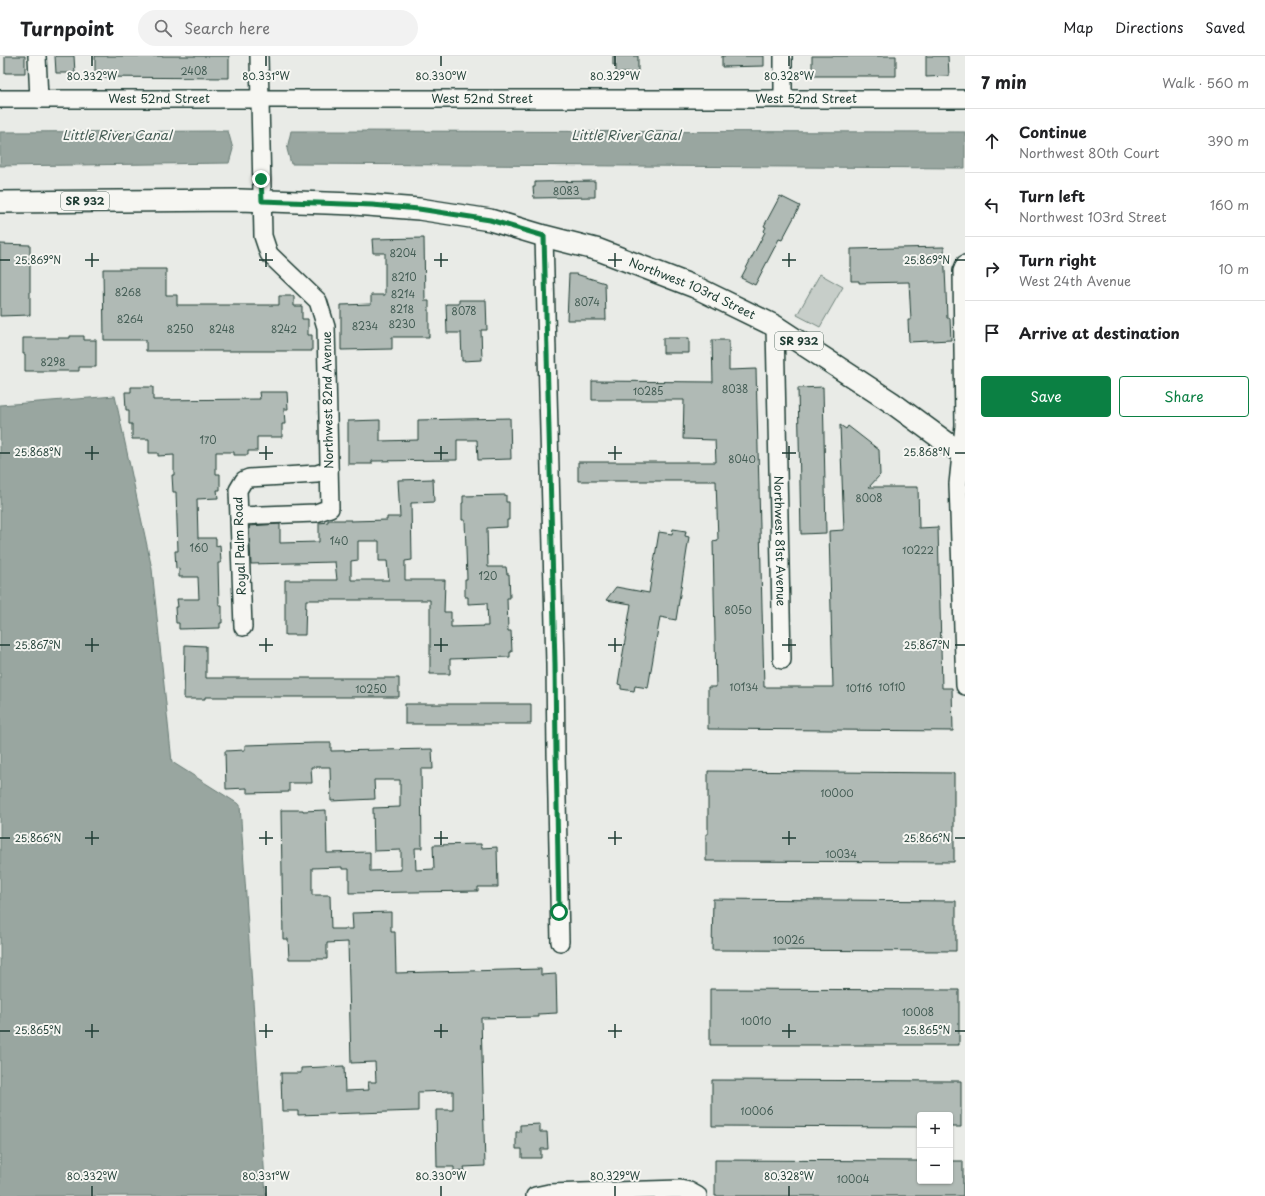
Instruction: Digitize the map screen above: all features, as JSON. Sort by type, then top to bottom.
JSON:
[{"type":"main road","name":"Northwest 103rd Street","points":[[0,202],[262,201],[372,205],[419,209],[490,220],[599,250],[695,287],[775,326],[891,402],[963,454]]},
{"type":"street","points":[[38,56],[38,99]]},
{"type":"street","name":"Northwest 82nd Avenue","points":[[239,516],[316,513],[330,508],[326,326],[318,301],[269,254],[262,236],[259,56]]},
{"type":"street","points":[[783,56],[783,99]]},
{"type":"street","name":"West 52nd Street","points":[[0,99],[965,99]]},
{"type":"street","points":[[544,236],[555,664],[560,942]]},
{"type":"street","points":[[965,264],[962,271],[964,426],[963,454],[958,484],[965,686]]},
{"type":"street","name":"Northwest 81st Avenue","points":[[775,326],[782,660]]},
{"type":"street","name":"Royal Palm Road","points":[[243,628],[238,490],[244,480],[249,478],[317,474],[329,470]]},
{"type":"street","points":[[535,1196],[549,1193],[625,1194],[680,1189],[690,1191],[697,1195]]},
{"type":"shaded area","points":[[820,274],[843,287],[820,327],[797,315]]},
{"type":"water","name":"Little River Canal","points":[[228,131],[233,149],[229,163],[0,166],[0,132]]},
{"type":"water","name":"Little River Canal","points":[[291,131],[965,132],[965,168],[291,164],[287,149]]},
{"type":"water","points":[[115,396],[152,569],[172,762],[240,805],[266,1196],[0,1196],[0,405]]},
{"type":"building","points":[[5,56],[25,56],[25,73],[5,73]]},
{"type":"building","points":[[55,56],[74,56],[75,73],[56,73]]},
{"type":"building","points":[[95,56],[229,56],[229,78],[95,77]]},
{"type":"building","points":[[613,56],[638,56],[638,73],[616,73],[616,65],[613,65]]},
{"type":"building","points":[[722,56],[764,56],[764,66],[722,67]]},
{"type":"building","points":[[812,56],[896,56],[896,76],[812,76]]},
{"type":"building","points":[[926,56],[948,56],[949,76],[926,77]]},
{"type":"building","points":[[595,181],[595,197],[534,198],[533,187],[535,187],[535,182]]},
{"type":"building","points":[[780,196],[800,206],[782,240],[779,239],[755,285],[741,278],[765,232],[766,227],[764,226]]},
{"type":"building","points":[[424,238],[425,301],[429,301],[429,337],[392,337],[392,349],[341,350],[341,305],[371,304],[371,295],[385,295],[385,253],[373,253],[372,239]]},
{"type":"building","points":[[0,244],[30,245],[30,315],[0,316]]},
{"type":"building","points":[[944,247],[947,318],[950,318],[951,340],[909,342],[908,320],[911,320],[909,282],[859,283],[859,281],[851,281],[851,249]]},
{"type":"building","points":[[103,269],[166,269],[166,295],[177,295],[177,305],[279,305],[279,296],[294,296],[294,306],[302,306],[302,319],[308,319],[308,335],[312,335],[312,351],[146,351],[146,340],[104,340]]},
{"type":"building","points":[[569,274],[576,274],[605,283],[606,320],[567,320]]},
{"type":"building","points":[[459,300],[486,300],[487,330],[481,330],[482,360],[462,361],[461,333],[447,333],[446,304],[459,304]]},
{"type":"building","points":[[70,336],[84,336],[84,340],[96,340],[96,367],[79,367],[79,371],[25,371],[23,338],[70,338]]},
{"type":"building","points":[[663,338],[689,338],[689,353],[663,353]]},
{"type":"building","points":[[712,340],[729,340],[729,370],[756,369],[764,687],[833,687],[829,531],[844,530],[840,425],[846,429],[848,426],[879,450],[880,475],[869,487],[918,487],[919,528],[938,527],[942,688],[952,688],[953,731],[708,729],[708,687],[716,687],[713,541],[718,540],[716,481],[578,481],[578,462],[716,462],[715,440],[683,439],[684,400],[592,400],[592,381],[713,382]]},
{"type":"building","points":[[131,387],[153,387],[153,400],[260,399],[259,392],[287,392],[288,409],[284,409],[285,424],[282,424],[282,437],[257,437],[257,451],[248,451],[248,455],[234,455],[234,452],[216,452],[216,474],[220,474],[220,490],[217,490],[218,498],[197,499],[198,538],[216,538],[216,546],[220,545],[221,563],[218,563],[219,606],[222,606],[222,623],[220,623],[220,628],[179,629],[179,623],[176,623],[175,607],[178,607],[177,599],[199,599],[198,577],[179,577],[179,568],[176,569],[175,551],[178,551],[176,492],[173,492],[172,475],[174,475],[174,455],[158,456],[158,453],[149,453],[149,439],[132,439],[132,424],[129,424],[129,410],[126,410],[125,392],[131,392]]},
{"type":"building","points":[[823,387],[826,533],[801,534],[798,388]]},
{"type":"building","points":[[510,418],[511,459],[478,460],[477,440],[457,440],[457,460],[372,461],[372,464],[348,464],[348,421],[380,420],[380,441],[418,440],[418,420]]},
{"type":"building","points":[[433,479],[434,502],[411,503],[412,560],[405,561],[405,580],[445,580],[444,612],[451,612],[451,627],[488,626],[487,603],[468,604],[468,597],[465,597],[465,579],[467,579],[465,520],[462,520],[463,496],[506,495],[506,502],[509,502],[509,520],[507,520],[507,527],[487,528],[488,567],[506,567],[507,574],[509,574],[510,598],[507,598],[508,631],[511,631],[512,652],[510,652],[510,657],[450,659],[450,674],[430,674],[430,600],[306,600],[305,635],[285,635],[285,580],[337,580],[335,562],[251,564],[249,526],[280,524],[280,543],[319,542],[319,523],[328,522],[328,520],[387,520],[387,517],[400,517],[398,480]],"holes":[[[358,541],[379,541],[379,561],[387,561],[389,580],[351,580],[351,561],[358,560]]]},
{"type":"building","points":[[673,529],[686,531],[685,536],[689,537],[676,620],[660,617],[648,688],[635,686],[634,691],[621,689],[621,685],[618,684],[631,604],[606,600],[616,587],[649,593],[659,532],[672,534]]},
{"type":"building","points":[[185,645],[206,646],[206,678],[399,678],[399,697],[205,697],[205,699],[184,699]]},
{"type":"building","points":[[405,704],[531,704],[531,724],[405,724]]},
{"type":"building","points":[[331,743],[331,751],[432,749],[433,769],[421,769],[422,848],[415,848],[416,870],[434,869],[433,845],[481,844],[481,848],[497,847],[498,887],[478,887],[478,891],[349,893],[349,869],[342,869],[342,867],[312,868],[312,895],[330,895],[331,929],[353,929],[352,913],[391,912],[391,932],[395,932],[396,973],[541,969],[541,975],[556,974],[557,1013],[538,1014],[538,1017],[481,1018],[485,1166],[464,1167],[465,1171],[454,1172],[454,1167],[437,1167],[436,1110],[453,1110],[453,1091],[418,1092],[418,1111],[298,1115],[298,1111],[282,1111],[281,1073],[301,1073],[301,1068],[344,1066],[345,1091],[369,1090],[368,1082],[376,1082],[375,1062],[351,1063],[348,942],[327,943],[327,959],[289,959],[288,939],[283,939],[281,810],[326,810],[327,853],[370,852],[370,871],[401,870],[401,850],[374,851],[373,808],[400,807],[400,780],[374,780],[375,799],[331,801],[330,767],[311,767],[312,783],[289,783],[289,792],[247,793],[247,788],[226,789],[225,751],[245,750],[245,745]]},
{"type":"building","points":[[708,771],[954,773],[954,862],[706,861],[706,834],[708,834]]},
{"type":"building","points":[[713,899],[956,901],[956,951],[712,950]]},
{"type":"building","points":[[710,989],[959,990],[959,1045],[710,1045]]},
{"type":"building","points":[[712,1080],[961,1081],[961,1127],[953,1127],[953,1112],[917,1112],[917,1127],[712,1126]]},
{"type":"building","points":[[540,1124],[540,1132],[547,1132],[548,1149],[541,1149],[541,1158],[522,1158],[522,1149],[516,1149],[516,1132],[520,1132],[520,1125]]},
{"type":"building","points":[[715,1160],[917,1161],[917,1184],[953,1184],[953,1161],[963,1161],[963,1196],[715,1196]]},
{"type":"route","points":[[261,179],[262,201],[372,205],[419,209],[490,220],[544,236],[555,664],[559,912]]}]
